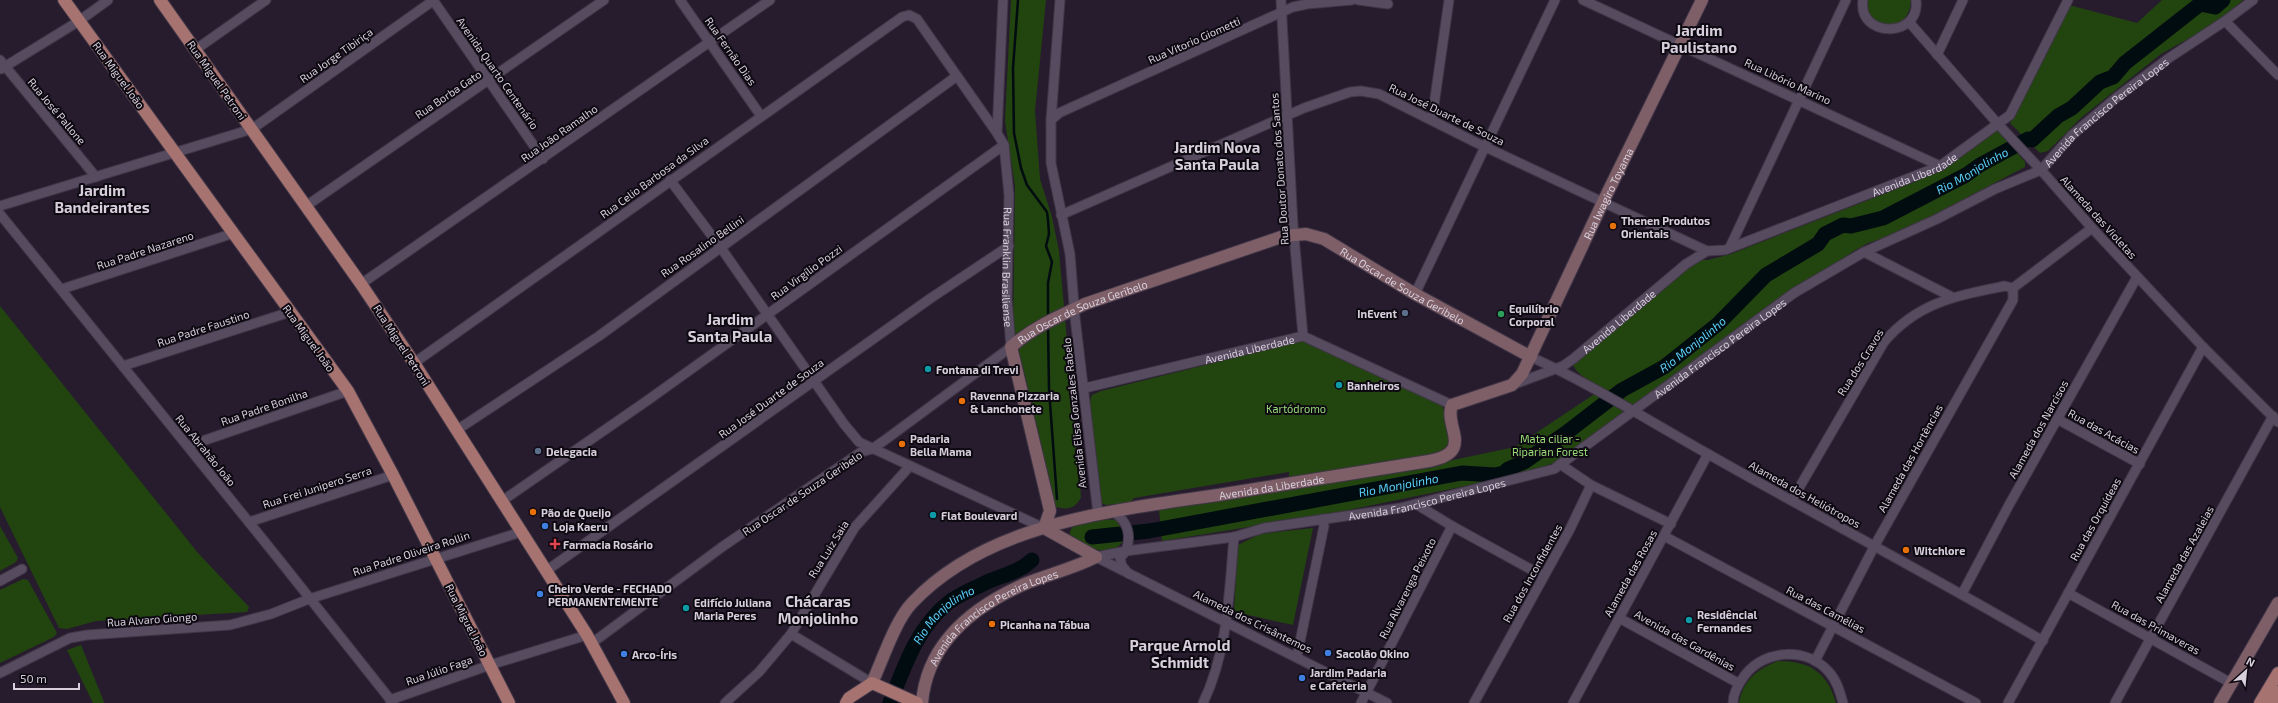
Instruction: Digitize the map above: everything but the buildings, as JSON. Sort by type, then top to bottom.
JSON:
[{"type":"main road","name":"Rua Miguel João","points":[[64,0],[348,391],[393,475],[509,703]]},
{"type":"main road","name":"Rua Miguel Petroni","points":[[160,0],[361,284],[414,363],[590,639],[624,703]]},
{"type":"main road","points":[[2260,703],[2278,673]]},
{"type":"main road","points":[[846,703],[849,698],[876,685],[905,696],[917,703]]},
{"type":"main road","points":[[2273,703],[2278,692]]},
{"type":"street","points":[[2,66],[80,21],[108,0]]},
{"type":"street","points":[[196,50],[266,0]]},
{"type":"street","name":"Avenida Quarto Centenário","points":[[434,0],[488,81],[543,159]]},
{"type":"street","name":"Rua Jorge Tibiriça","points":[[0,206],[252,129],[434,0]]},
{"type":"street","name":"Rua Borba Gato","points":[[306,206],[604,0]]},
{"type":"street","name":"Rua Fernão Dias","points":[[680,0],[761,116]]},
{"type":"street","name":"Rua João Ramalho","points":[[361,284],[770,0]]},
{"type":"street","points":[[997,133],[1003,0]]},
{"type":"street","name":"Rua Doutor Donato dos Santos","points":[[1280,0],[1294,234],[1303,336]]},
{"type":"street","name":"Rua Vitorio Giometti","points":[[1051,120],[1059,113],[1281,13],[1307,4],[1352,0]]},
{"type":"street","points":[[1358,0],[1388,4]]},
{"type":"street","points":[[1432,119],[1449,0]]},
{"type":"street","points":[[1415,294],[1484,146],[1555,0]]},
{"type":"street","name":"Rua Libório Marino","points":[[1583,0],[1799,99],[1940,166]]},
{"type":"street","name":"Rua Iwagiro Toyama","points":[[1512,385],[1522,374],[1531,357],[1602,202],[1702,0]]},
{"type":"street","points":[[1730,247],[1846,0]]},
{"type":"street","points":[[1863,0],[1865,14],[1871,23],[1880,28],[1890,30],[1900,28],[1909,22],[1915,13],[1916,0]]},
{"type":"street","points":[[1937,55],[1963,0]]},
{"type":"street","name":"Avenida Liberdade","points":[[1085,388],[1303,336],[1452,406],[1556,368],[1573,359],[1670,276],[1707,251],[1725,250],[1940,166],[2010,115],[2068,0]]},
{"type":"street","name":"Avenida Francisco Pereira Lopes","points":[[922,703],[928,670],[940,646],[955,629],[987,605],[1012,590],[1096,557],[1126,551],[1234,536],[1264,528],[1354,516],[1416,504],[1542,473],[1560,464],[1794,293],[1864,252],[1938,220],[1995,189],[2041,170],[2072,135],[2117,97],[2169,58],[2225,21],[2253,0]]},
{"type":"street","name":"Avenida Elisa Gonzales Rabelo","points":[[1062,1],[1051,120],[1053,178],[1061,215],[1067,232],[1085,388],[1088,440],[1098,514]]},
{"type":"street","name":"Rua Celio Barbosa da Silva","points":[[414,363],[670,180],[902,17],[909,15],[917,19],[958,76]]},
{"type":"street","points":[[2225,21],[2278,74]]},
{"type":"street","name":"Alameda das Violetas","points":[[1909,22],[1997,123],[2137,277],[2275,419]]},
{"type":"street","name":"Rua José Pallone","points":[[2,66],[96,177]]},
{"type":"street","points":[[958,76],[1004,145]]},
{"type":"street","name":"Rua Rosalino Bellini","points":[[457,430],[599,336],[661,289],[721,248],[958,76]]},
{"type":"street","name":"Rua José Duarte de Souza","points":[[1061,215],[1287,115],[1334,97],[1361,91],[1379,94],[1484,146],[1707,251]]},
{"type":"street","name":"Rua Franklin Brasiliense","points":[[1004,145],[1009,194],[1007,298],[1011,347],[1049,506],[1050,512],[1044,528]]},
{"type":"street","name":"Rua Virgílio Pozzi","points":[[502,501],[766,316],[1004,145]]},
{"type":"street","points":[[670,180],[721,248],[766,316],[859,442],[872,449],[884,452],[910,466],[1044,528],[1096,557]]},
{"type":"street","name":"Rua Abrahão João","points":[[0,214],[62,289],[391,701]]},
{"type":"street","points":[[2014,288],[2092,228]]},
{"type":"street","name":"Rua Padre Nazareno","points":[[62,289],[234,233]]},
{"type":"street","name":"Rua Oscar de Souza Geribelo","points":[[590,639],[861,452],[872,449],[1005,354],[1011,347],[1032,332],[1060,315],[1294,234],[1306,234],[1324,239],[1415,294],[1531,357],[1556,368]]},
{"type":"street","name":"Rua José Duarte de Souza","points":[[546,571],[931,298],[1009,246]]},
{"type":"street","points":[[1864,252],[1952,297]]},
{"type":"street","name":"Alameda dos Narcisos","points":[[1962,594],[2057,419],[2137,277]]},
{"type":"street","name":"Rua dos Cravos","points":[[1792,500],[1884,342],[1895,329],[1921,310],[1952,297],[2005,286],[2014,288]]},
{"type":"street","name":"Alameda das Hortências","points":[[1815,661],[1875,545],[2013,300],[2014,288]]},
{"type":"street","name":"Rua Padre Faustino","points":[[123,366],[290,312]]},
{"type":"street","name":"Rua das Orquídeas","points":[[2008,703],[2204,346]]},
{"type":"street","name":"Alameda dos Heliótropos","points":[[1556,368],[1598,390],[1708,454],[1875,545],[2043,640]]},
{"type":"street","name":"Rua Padre Bonilha","points":[[188,446],[348,391]]},
{"type":"street","name":"Avenida da Liberdade","points":[[1044,528],[1098,514],[1115,513],[1439,459],[1454,447],[1456,437],[1451,416],[1452,406]]},
{"type":"street","name":"Rua das Acácias","points":[[2057,419],[2140,464]]},
{"type":"street","name":"Alameda das Azaleias","points":[[2115,703],[2275,419]]},
{"type":"street","name":"Alameda das Rosas","points":[[1576,702],[1619,618],[1708,454]]},
{"type":"street","points":[[1560,464],[1590,485],[1671,524]]},
{"type":"street","name":"Rua Luiz Saia","points":[[725,703],[759,672],[791,634],[855,527],[910,466]]},
{"type":"street","name":"Rua Frei Junipero Serra","points":[[249,522],[393,475]]},
{"type":"street","name":"Rua dos Inconfidentes","points":[[1474,703],[1570,529],[1590,485]]},
{"type":"street","points":[[1416,504],[1452,526],[1543,576]]},
{"type":"street","points":[[1115,513],[1126,523],[1129,536],[1126,551],[1120,558],[1122,566],[1129,574]]},
{"type":"street","points":[[1297,656],[1324,526],[1323,519]]},
{"type":"street","name":"Rua Alvarenga Peixoto","points":[[1361,703],[1452,526]]},
{"type":"street","points":[[791,634],[876,685],[895,630],[912,603],[948,574],[979,555],[1028,533],[1044,528]]},
{"type":"street","name":"Rua Padre Oliveira Rollin","points":[[309,599],[521,532]]},
{"type":"street","points":[[1203,703],[1211,686],[1227,622],[1234,536]]},
{"type":"street","name":"Rua das Camélias","points":[[1664,536],[1976,703]]},
{"type":"street","name":"Alameda dos Crisântemos","points":[[1096,557],[1297,656],[1387,703]]},
{"type":"street","points":[[0,581],[22,570]]},
{"type":"street","name":"Rua das Primaveras","points":[[2068,593],[2231,683]]},
{"type":"street","name":"Rua Alvaro Giongo","points":[[0,673],[70,638],[87,635],[230,625],[271,614],[309,599]]},
{"type":"street","points":[[2220,703],[2278,603]]},
{"type":"street","name":"Avenida das Gardênias","points":[[1619,618],[1738,683]]},
{"type":"street","name":"Rua Júlio Faga","points":[[391,701],[490,665],[590,639]]},
{"type":"street","points":[[1732,703],[1738,683],[1749,669],[1764,659],[1781,654],[1799,655],[1815,661],[1832,677],[1839,687],[1843,703]]},
{"type":"green space","points":[[1011,0],[1046,0],[1035,111],[1040,179],[1052,217],[1059,251],[1081,497],[1077,504],[1071,508],[1056,507],[1013,331],[1015,186],[1005,121]]},
{"type":"green space","points":[[1866,0],[1911,0],[1909,11],[1903,19],[1896,24],[1888,26],[1880,24],[1872,19],[1868,11]]},
{"type":"green space","points":[[2162,0],[2243,0],[2218,22],[2161,54],[2082,117],[2048,151],[2040,153],[2010,123],[2069,5],[2137,23]]},
{"type":"green space","points":[[1997,129],[2025,162],[2025,167],[1899,233],[1868,243],[1854,251],[1794,290],[1634,405],[1598,387],[1575,369],[1572,362],[1696,260],[1708,260],[1731,254],[1917,181],[1942,169]]},
{"type":"green space","points":[[0,306],[198,553],[249,607],[247,612],[96,621],[67,629],[59,628],[0,507]]},
{"type":"green space","name":"Kartódromo","points":[[1302,341],[1439,403],[1448,418],[1450,437],[1447,448],[1439,454],[1289,479],[1289,472],[1134,498],[1130,503],[1106,505],[1101,503],[1097,496],[1090,401],[1092,395],[1101,391]]},
{"type":"green space","name":"Mata ciliar - Riparian Forest","points":[[1596,393],[1622,406],[1623,411],[1617,418],[1556,462],[1524,474],[1329,514],[1162,541],[1159,510],[1316,481],[1410,469],[1515,447]]},
{"type":"green space","points":[[1104,519],[1117,520],[1122,526],[1123,541],[1117,547],[1104,551],[1096,549],[1069,535],[1072,527]]},
{"type":"green space","points":[[0,526],[18,558],[16,562],[0,571]]},
{"type":"green space","points":[[1313,528],[1293,625],[1248,615],[1234,610],[1238,545],[1260,534]]},
{"type":"green space","points":[[23,579],[28,580],[57,633],[54,637],[0,663],[0,590]]},
{"type":"green space","points":[[81,645],[104,703],[93,703],[67,650]]},
{"type":"green space","points":[[1778,661],[1799,663],[1816,670],[1828,683],[1836,703],[1739,703],[1744,688],[1752,676],[1770,664]]},
{"type":"waterway","points":[[1018,0],[1013,68],[1014,133],[1021,168],[1027,185],[1047,212],[1049,234],[1046,246],[1052,262],[1048,283],[1048,317]]},
{"type":"waterway","name":"Rio Monjolinho","points":[[1092,537],[1149,531],[1462,473],[1495,475],[1504,473],[1508,469],[1524,462],[1566,433],[1622,390],[1664,367],[1718,324],[1766,275],[1818,244],[1825,234],[1843,225],[1851,226],[1883,218],[1966,175],[1980,165],[2028,139],[2032,140],[2058,116],[2072,108],[2100,82],[2113,77],[2125,63],[2200,4],[2215,7],[2223,0]]},
{"type":"waterway","points":[[1048,326],[1049,389],[1057,499]]},
{"type":"waterway","name":"Rio Monjolinho","points":[[890,703],[906,662],[920,636],[937,613],[960,595],[1014,571],[1032,560]]},
{"type":"place","name":"Thenen Produtos Orientais","points":[[1613,226]]},
{"type":"place","name":"InEvent","points":[[1405,313]]},
{"type":"place","name":"Equilíbrio Corporal","points":[[1501,314]]},
{"type":"place","name":"Fontana di Trevi","points":[[928,369]]},
{"type":"place","name":"Banheiros","points":[[1339,385]]},
{"type":"place","name":"Ravenna Pizzaria & Lanchonete","points":[[962,401]]},
{"type":"place","name":"Padaria Bella Mama","points":[[902,444]]},
{"type":"place","name":"Delegacia","points":[[538,451]]},
{"type":"place","name":"Pão de Queijo","points":[[533,512]]},
{"type":"place","name":"Flat Boulevard","points":[[933,515]]},
{"type":"place","name":"Loja Kaeru","points":[[545,526]]},
{"type":"place","name":"Farmacia Rosário","points":[[555,544]]},
{"type":"place","name":"Witchlore","points":[[1906,550]]},
{"type":"place","name":"Cheiro Verde - FECHADO PERMANENTEMENTE","points":[[540,594]]},
{"type":"place","name":"Edifício Juliana Maria Peres","points":[[686,608]]},
{"type":"place","name":"Residêncial Fernandes","points":[[1689,620]]},
{"type":"place","name":"Picanha na Tábua","points":[[992,624]]},
{"type":"place","name":"Sacolão Okino","points":[[1328,653]]},
{"type":"place","name":"Arco-Íris","points":[[624,654]]},
{"type":"place","name":"Jardim Padaria e Cafeteria","points":[[1302,678]]},
{"type":"district","name":"Jardim Paulistano","points":[[1699,38]]},
{"type":"district","name":"Jardim Nova Santa Paula","points":[[1217,156]]},
{"type":"district","name":"Jardim Bandeirantes","points":[[102,198]]},
{"type":"district","name":"Jardim Santa Paula","points":[[730,328]]},
{"type":"district","name":"Chácaras Monjolinho","points":[[818,610]]},
{"type":"district","name":"Parque Arnold Schmidt","points":[[1180,654]]}]
